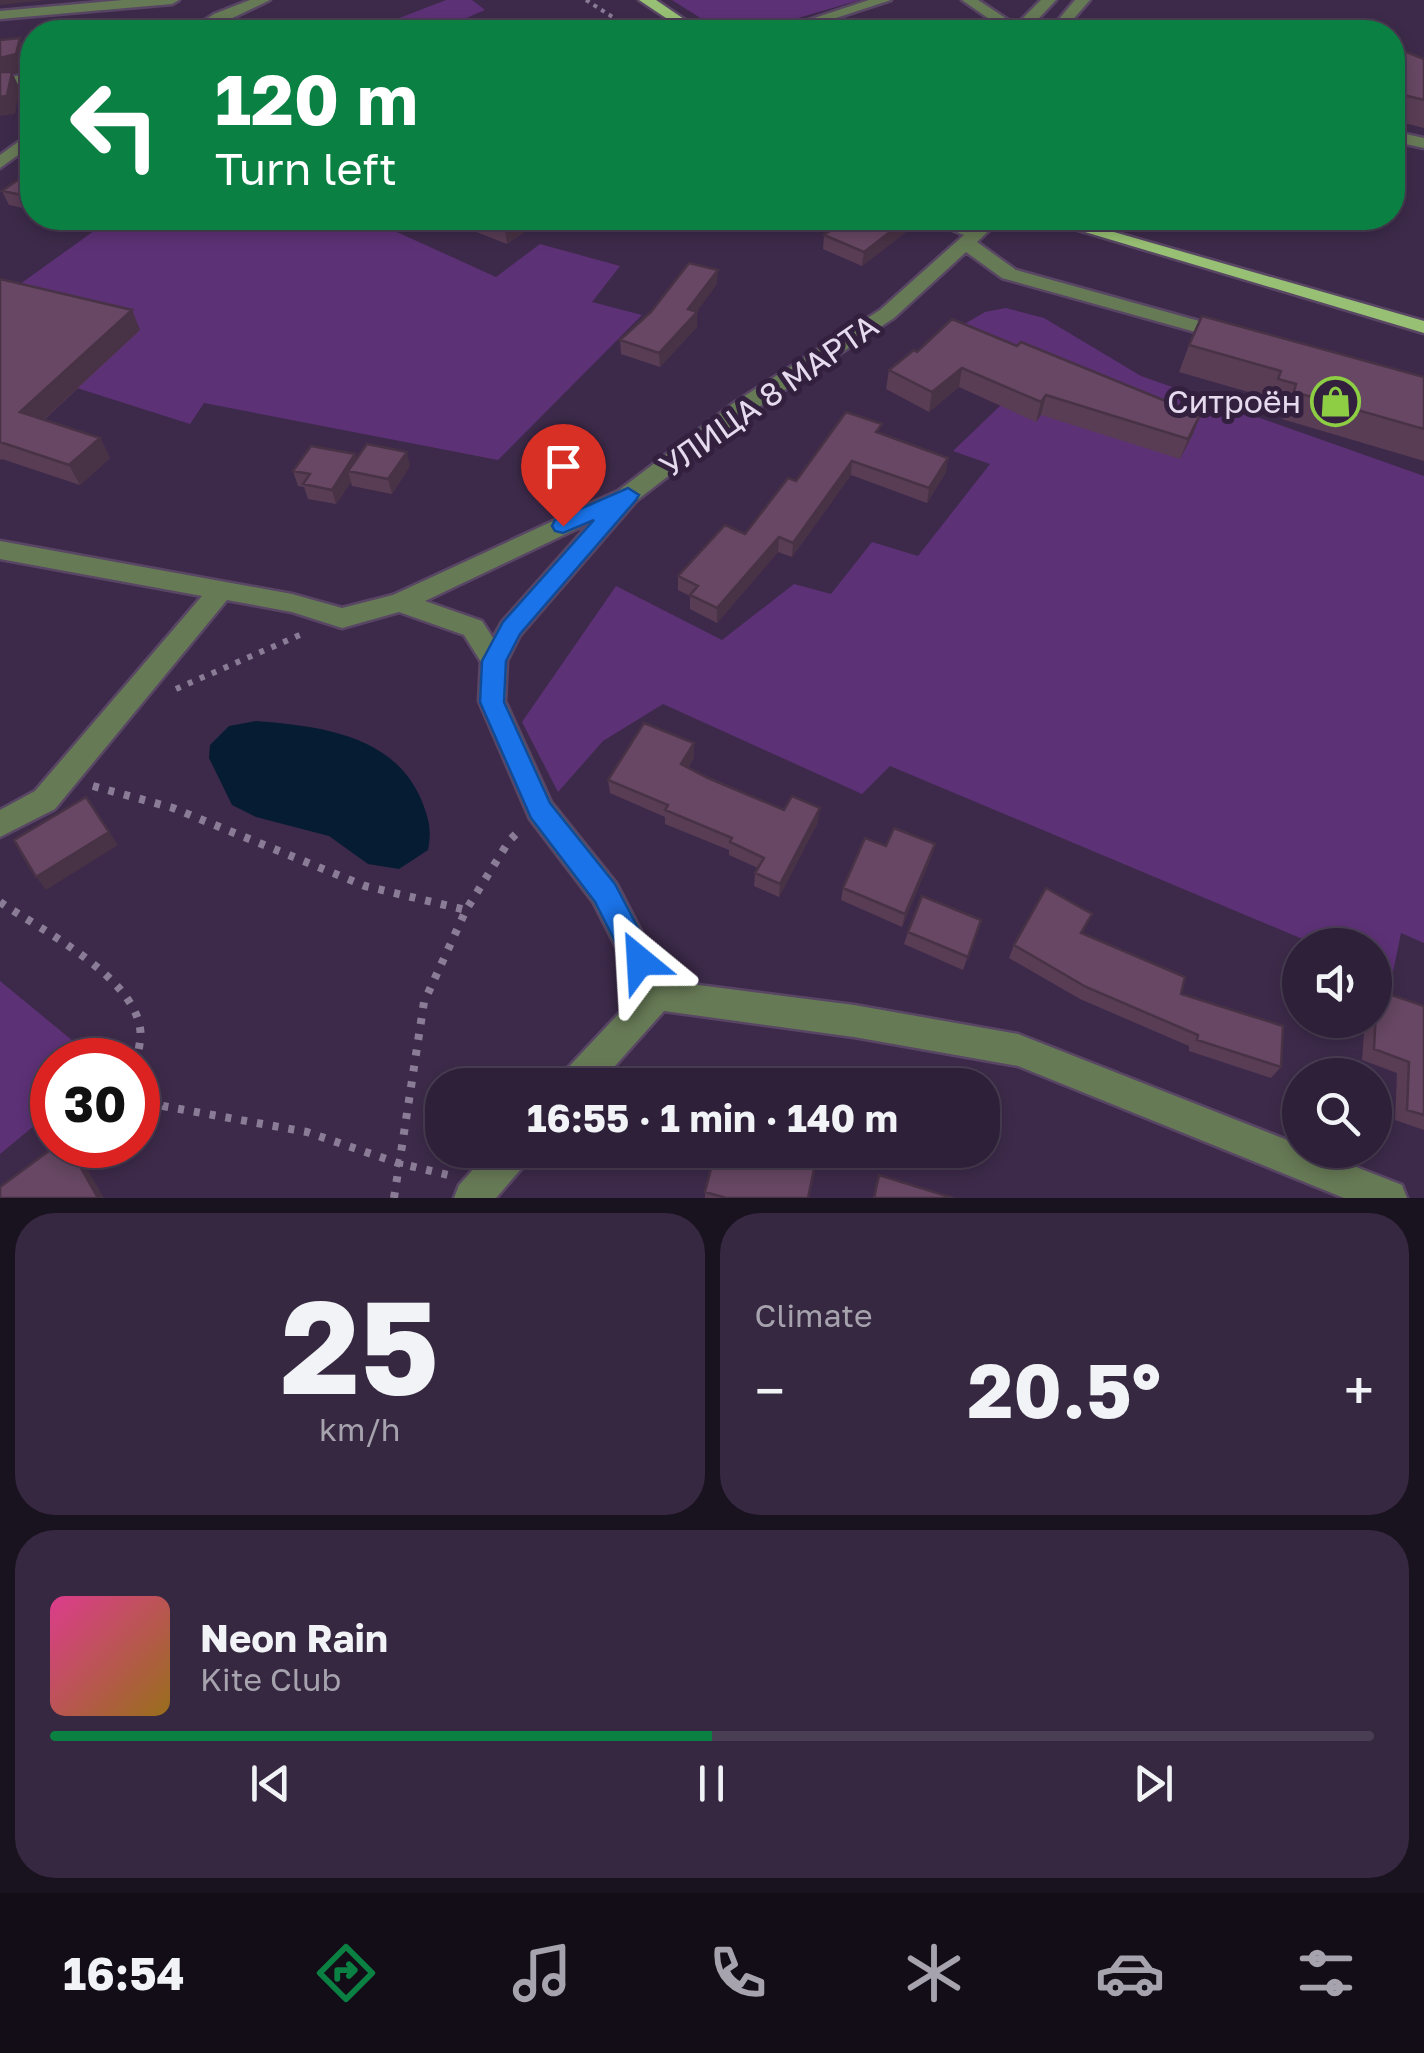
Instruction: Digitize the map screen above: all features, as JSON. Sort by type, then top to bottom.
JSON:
[{"type":"main road","points":[[646,0],[677,20]]},
{"type":"main road","points":[[1089,230],[1424,327]]},
{"type":"street","points":[[0,15],[172,0]]},
{"type":"street","points":[[212,20],[264,0]]},
{"type":"street","points":[[818,20],[884,0]]},
{"type":"street","points":[[969,0],[1000,20]]},
{"type":"street","points":[[1030,20],[1049,0]]},
{"type":"street","points":[[1065,20],[1082,0]]},
{"type":"street","points":[[0,163],[20,147]]},
{"type":"street","points":[[956,230],[971,238],[1009,274],[1248,340]]},
{"type":"street","name":"УЛИЦА 8 МАРТА","points":[[494,661],[511,628],[628,495],[743,407],[888,314],[980,230]]},
{"type":"street","points":[[7,555],[292,603],[342,618],[400,602],[628,495]]},
{"type":"street","points":[[0,824],[44,800],[222,591]]},
{"type":"street","points":[[400,602],[473,628],[494,661],[492,702],[540,810],[605,893],[657,995]]},
{"type":"street","points":[[590,1068],[657,995]]},
{"type":"street","points":[[657,995],[1018,1050],[1389,1198]]},
{"type":"street","points":[[477,1192],[499,1168]]},
{"type":"path","points":[[586,0],[617,20]]},
{"type":"path","points":[[163,695],[231,662],[342,618]]},
{"type":"path","points":[[63,778],[172,808],[365,886],[466,910]]},
{"type":"path","points":[[394,1198],[424,1002],[466,910],[509,841],[540,810]]},
{"type":"path","points":[[0,902],[77,954],[122,992],[140,1024],[139,1038]]},
{"type":"path","points":[[160,1104],[307,1132],[477,1192]]},
{"type":"shaded area","points":[[446,0],[472,0],[485,10],[460,20],[394,20]]},
{"type":"shaded area","points":[[672,0],[860,0],[791,20],[704,20]]},
{"type":"shaded area","points":[[95,230],[392,230],[496,277],[540,244],[620,266],[592,302],[642,315],[498,460],[204,403],[190,424],[77,388],[2,297]]},
{"type":"shaded area","points":[[1006,308],[1044,318],[1141,376],[1424,476],[1424,943],[1401,933],[1392,977],[1392,928],[1282,930],[890,766],[862,794],[663,704],[603,741],[558,792],[522,722],[616,586],[722,640],[794,584],[831,594],[872,542],[918,556],[990,464],[953,451],[1001,405],[949,333],[985,312]]},
{"type":"shaded area","points":[[0,981],[69,1038],[30,1038],[30,1129],[0,1154]]},
{"type":"water","points":[[256,721],[328,731],[373,747],[392,760],[421,799],[429,824],[428,850],[399,869],[368,864],[329,836],[256,817],[232,805],[209,758],[210,745],[229,726]]},
{"type":"building","points":[[20,38],[16,54],[0,58],[0,40]]},
{"type":"building","points":[[1405,52],[1424,59],[1424,100],[1405,95]]},
{"type":"building","points":[[0,72],[12,72],[7,96],[0,97]]},
{"type":"building","points":[[20,178],[20,195],[2,191]]},
{"type":"building","points":[[831,230],[892,230],[864,252],[824,235]]},
{"type":"building","points":[[689,263],[718,270],[688,309],[697,312],[659,353],[620,340],[651,312]]},
{"type":"building","points":[[0,279],[132,310],[20,412],[100,438],[69,465],[0,442]]},
{"type":"building","points":[[1202,316],[1424,377],[1424,429],[1294,392],[1296,384],[1278,379],[1281,371],[1189,345]]},
{"type":"building","points":[[952,319],[1017,346],[1021,342],[1200,415],[1188,439],[1046,395],[1041,402],[962,368],[932,392],[889,370],[914,350],[917,352]]},
{"type":"building","points":[[846,412],[882,424],[876,432],[948,458],[929,488],[852,461],[793,543],[779,537],[717,608],[690,595],[698,586],[678,576],[725,525],[745,534],[788,478],[796,481]]},
{"type":"building","points":[[367,444],[407,452],[388,479],[348,471]]},
{"type":"building","points":[[311,446],[355,454],[332,490],[303,484],[310,474],[293,471]]},
{"type":"building","points":[[644,723],[694,743],[681,764],[708,778],[784,810],[792,796],[820,808],[780,884],[755,873],[764,858],[730,842],[732,838],[665,810],[668,805],[608,780]]},
{"type":"building","points":[[86,797],[109,832],[36,877],[14,840]]},
{"type":"building","points":[[894,828],[935,844],[905,914],[843,888],[865,838],[886,846]]},
{"type":"building","points":[[1046,888],[1092,914],[1081,933],[1185,977],[1181,994],[1282,1026],[1281,1067],[1197,1040],[1198,1035],[1086,987],[1014,945]]},
{"type":"building","points":[[922,896],[981,920],[968,957],[908,932]]},
{"type":"building","points":[[1392,995],[1424,1006],[1424,1115],[1407,1110],[1409,1062],[1374,1049],[1375,1038],[1392,1038]]},
{"type":"building","points":[[30,1165],[30,1168],[81,1168],[98,1198],[0,1198],[0,1187]]},
{"type":"building","points":[[711,1168],[814,1168],[808,1198],[726,1198],[705,1192]]},
{"type":"building","points":[[879,1175],[953,1198],[874,1198]]},
{"type":"place","name":"Ситроён","points":[[1336,402]]},
{"type":"route","points":[[563,526],[628,495],[511,628],[494,661],[492,702],[540,810],[605,893],[640,961]]}]
